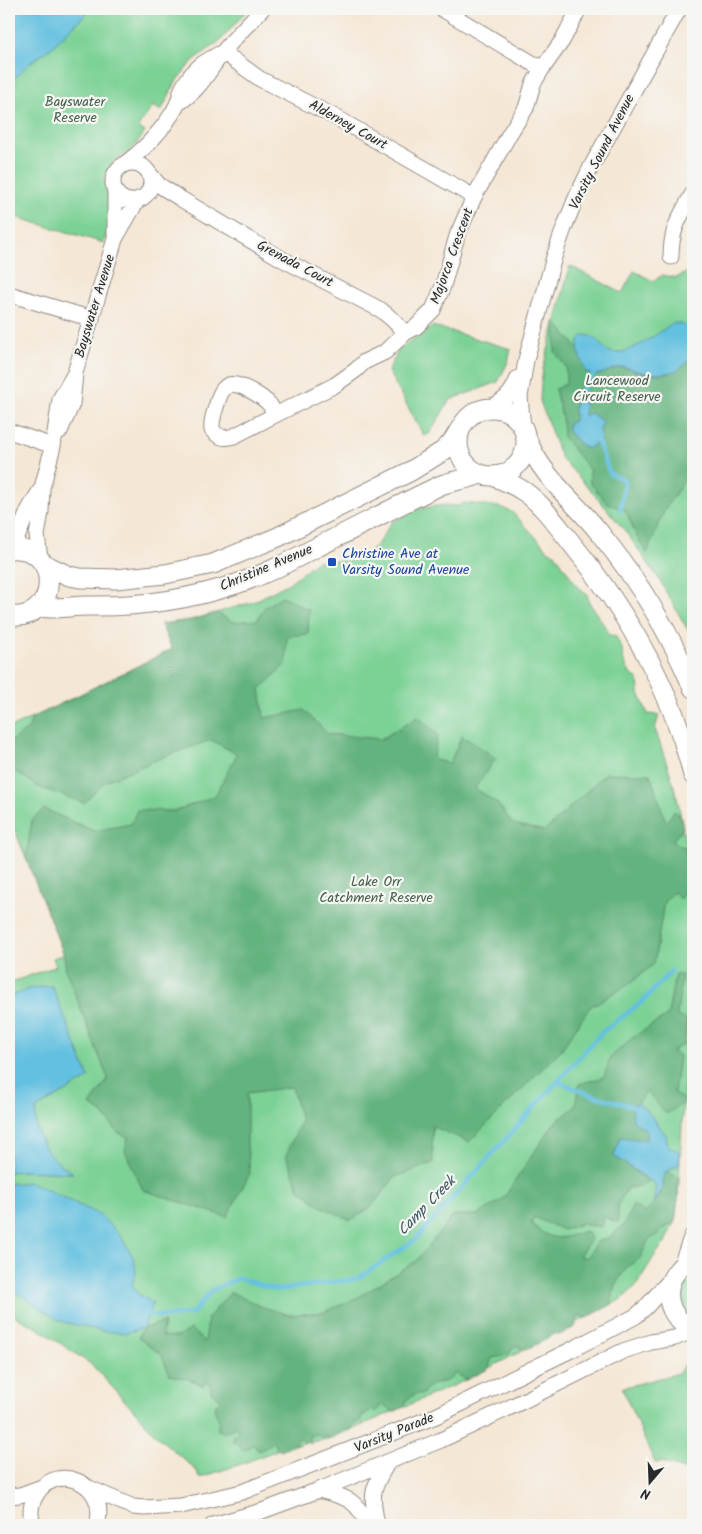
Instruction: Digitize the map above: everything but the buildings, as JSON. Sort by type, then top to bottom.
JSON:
[{"type":"main road","points":[[693,688],[670,638],[640,589],[599,532],[536,460],[517,419],[509,412],[489,408],[478,411],[469,417],[462,426],[458,437],[458,449],[462,460],[470,468],[524,492],[545,511],[587,562],[623,612],[653,668],[672,709],[693,775]]},
{"type":"main road","name":"Christine Avenue","points":[[9,548],[33,553],[42,562],[69,576],[80,578],[116,580],[165,574],[213,564],[278,537],[411,471],[443,451],[452,442],[462,426]]},
{"type":"main road","points":[[487,476],[508,473],[516,467],[526,450],[525,433]]},
{"type":"main road","name":"Christine Avenue","points":[[9,616],[23,615],[38,607],[53,610],[77,606],[121,606],[163,602],[238,584],[304,554],[441,485],[460,479],[487,476]]},
{"type":"main road","points":[[38,607],[45,598],[49,587],[48,575],[42,562]]},
{"type":"main road","points":[[693,1238],[683,1266],[669,1290],[674,1314],[682,1324],[693,1331]]},
{"type":"street","name":"Bayswater Avenue","points":[[42,562],[36,534],[41,512],[42,488],[53,446],[72,404],[75,373],[114,239],[115,190],[113,179],[118,169],[132,159],[158,132],[177,104],[192,95],[223,52],[262,9]]},
{"type":"street","points":[[442,9],[542,69]]},
{"type":"street","name":"Majorca Crescent","points":[[275,415],[335,385],[364,362],[385,352],[405,333],[416,327],[433,310],[443,286],[457,236],[474,197],[526,108],[533,84],[562,41],[579,9]]},
{"type":"street","name":"Varsity Sound Avenue","points":[[525,433],[520,397],[526,360],[554,257],[576,198],[591,167],[679,9]]},
{"type":"street","name":"Alderney Court","points":[[223,52],[260,79],[337,118],[474,197]]},
{"type":"street","name":"Bayswater Avenue","points":[[114,239],[140,199],[149,190],[150,179],[147,171],[150,151],[158,132]]},
{"type":"street","points":[[123,165],[134,163],[147,171]]},
{"type":"street","name":"Grenada Court","points":[[147,171],[159,185],[180,199],[282,259],[381,310],[405,333]]},
{"type":"street","points":[[115,190],[128,200],[140,199]]},
{"type":"street","points":[[670,257],[673,232],[693,192]]},
{"type":"street","name":"Grenada Court","points":[[140,199],[158,196],[180,199]]},
{"type":"street","points":[[9,294],[92,319]]},
{"type":"street","name":"Varsity Sound Avenue","points":[[489,408],[502,402],[511,394],[526,360]]},
{"type":"street","points":[[9,431],[53,446]]},
{"type":"street","name":"Bayswater Avenue","points":[[9,548],[42,488]]},
{"type":"street","name":"Varsity Parade","points":[[42,1487],[50,1481],[60,1478],[71,1478],[133,1507],[144,1508],[181,1506],[242,1492],[436,1416],[573,1349],[636,1316],[683,1266]]},
{"type":"street","name":"Varsity Parade","points":[[213,1525],[262,1511],[319,1490],[441,1440],[623,1351],[651,1342],[675,1338],[693,1331]]},
{"type":"street","points":[[377,1525],[372,1500],[378,1478],[388,1462]]},
{"type":"street","points":[[9,1496],[20,1495],[42,1487]]},
{"type":"street","points":[[34,1525],[31,1512],[32,1503],[42,1487]]},
{"type":"street","points":[[89,1488],[99,1505],[100,1515],[97,1525]]},
{"type":"street","points":[[319,1490],[347,1497],[362,1512],[368,1525]]},
{"type":"green space","name":"Bayswater Reserve","points":[[91,9],[248,9],[221,40],[194,60],[186,69],[177,80],[161,111],[153,106],[138,127],[145,132],[132,149],[115,160],[108,170],[105,182],[110,203],[110,213],[104,243],[9,215],[9,84],[31,62],[51,48]]},
{"type":"green space","name":"Lancewood Circuit Reserve","points":[[693,263],[693,639],[657,576],[626,532],[561,458],[540,401],[543,369],[570,266],[622,293],[634,271],[653,281],[663,275],[676,278],[688,272]]},
{"type":"green space","points":[[693,320],[693,467],[665,509],[647,553],[637,537],[626,511],[607,503],[590,483],[589,469],[563,437],[562,418],[555,389],[566,384],[566,367],[555,352],[555,321],[579,350],[586,372],[597,375],[620,367],[643,373],[670,373],[684,365],[690,357],[691,345],[687,327]]},
{"type":"green space","points":[[433,326],[511,349],[508,362],[498,382],[450,400],[429,434],[424,436],[388,371],[400,349]]},
{"type":"green space","name":"Lake Orr Catchment Reserve","points":[[464,503],[500,507],[512,512],[549,551],[555,553],[576,585],[587,594],[589,602],[611,636],[615,635],[624,653],[622,656],[630,674],[638,679],[639,693],[648,714],[659,715],[655,729],[679,806],[689,869],[693,918],[678,1199],[675,1221],[664,1244],[636,1286],[622,1299],[466,1380],[367,1423],[328,1439],[287,1446],[199,1478],[197,1471],[159,1438],[92,1365],[41,1330],[9,1313],[9,1172],[72,1173],[51,1156],[39,1136],[36,1122],[37,1108],[89,1077],[31,988],[9,997],[9,983],[56,966],[53,958],[64,954],[9,815],[9,728],[172,649],[161,624],[191,620],[253,602],[289,583],[317,561],[347,561],[375,548],[391,523],[416,509],[444,505],[459,506]]},
{"type":"green space","points":[[282,596],[309,610],[308,634],[287,636],[286,664],[260,689],[264,718],[304,710],[328,734],[381,739],[418,717],[438,735],[433,759],[449,764],[462,736],[496,758],[475,788],[498,804],[513,824],[545,831],[606,773],[650,774],[666,822],[674,811],[681,816],[683,828],[672,841],[686,848],[687,888],[680,899],[674,892],[664,902],[654,964],[628,985],[590,1007],[561,1050],[469,1142],[432,1126],[433,1163],[395,1177],[370,1208],[350,1220],[320,1206],[299,1189],[286,1155],[301,1121],[292,1087],[247,1093],[247,1145],[250,1173],[227,1217],[143,1190],[125,1151],[128,1137],[118,1133],[103,1114],[90,1105],[108,1079],[66,971],[64,955],[26,858],[32,820],[44,809],[94,831],[131,824],[137,810],[175,811],[215,796],[237,754],[211,740],[106,781],[84,803],[38,787],[9,767],[9,741],[29,728],[32,718],[172,649],[161,624],[191,620],[217,613],[233,622],[257,620],[265,607]]},
{"type":"green space","points":[[675,974],[682,975],[677,1016],[687,1020],[684,1044],[672,1051],[679,1056],[674,1093],[686,1102],[666,1114],[647,1092],[632,1107],[647,1130],[646,1141],[618,1146],[614,1155],[648,1181],[641,1186],[627,1188],[618,1204],[618,1223],[602,1216],[602,1227],[580,1224],[563,1230],[534,1217],[531,1223],[545,1234],[557,1238],[586,1231],[591,1239],[579,1256],[587,1258],[597,1242],[610,1237],[625,1223],[633,1205],[645,1213],[653,1205],[661,1193],[663,1177],[667,1171],[678,1178],[675,1221],[648,1241],[640,1258],[627,1267],[615,1285],[611,1305],[586,1318],[579,1315],[575,1327],[559,1335],[553,1332],[545,1340],[525,1350],[515,1345],[508,1355],[492,1358],[488,1369],[466,1380],[456,1373],[447,1381],[428,1387],[423,1394],[416,1394],[406,1400],[404,1407],[393,1412],[382,1403],[377,1411],[367,1412],[365,1415],[362,1414],[361,1420],[354,1424],[350,1431],[343,1429],[333,1438],[321,1437],[318,1434],[309,1436],[311,1444],[298,1438],[296,1444],[281,1451],[276,1448],[273,1441],[258,1451],[253,1443],[248,1449],[241,1450],[238,1444],[233,1441],[234,1435],[238,1432],[236,1427],[224,1433],[217,1429],[219,1421],[214,1408],[221,1399],[211,1392],[211,1383],[204,1383],[203,1386],[195,1381],[170,1375],[161,1354],[138,1338],[143,1328],[164,1322],[162,1336],[178,1337],[191,1329],[205,1342],[208,1318],[231,1292],[260,1306],[289,1315],[324,1312],[357,1298],[416,1261],[454,1215],[478,1215],[503,1199],[554,1123],[575,1107],[579,1084],[604,1077],[610,1058],[632,1038],[668,1015]]},
{"type":"green space","points":[[693,1269],[693,1324],[681,1312],[677,1290],[684,1277]]},
{"type":"green space","points":[[684,1365],[693,1366],[693,1472],[662,1462],[655,1463],[622,1388],[679,1373]]},
{"type":"water","points":[[9,9],[91,9],[51,48],[31,62],[9,84]]},
{"type":"water","points":[[673,323],[687,327],[691,346],[691,354],[687,363],[677,370],[652,374],[623,367],[595,375],[586,372],[578,347],[580,338],[584,335],[594,338],[606,350],[613,353],[621,352],[650,339]]},
{"type":"water","points":[[576,401],[585,404],[584,416],[591,413],[603,422],[600,429],[601,441],[587,449],[568,431],[568,424],[574,421]]},
{"type":"water","points":[[52,986],[89,1078],[37,1108],[36,1122],[40,1137],[47,1150],[59,1163],[73,1173],[9,1172],[9,997],[31,988]]},
{"type":"water","points":[[638,1103],[648,1112],[666,1135],[668,1146],[680,1152],[679,1165],[667,1171],[663,1177],[663,1188],[653,1204],[656,1185],[614,1156],[620,1137],[646,1140],[647,1130],[633,1121],[632,1106]]},
{"type":"water","points":[[31,1182],[100,1215],[119,1234],[134,1258],[136,1272],[132,1285],[138,1294],[153,1303],[143,1328],[125,1333],[102,1331],[60,1321],[9,1288],[9,1184]]},
{"type":"waterway","points":[[687,327],[693,320]]},
{"type":"waterway","points":[[578,408],[583,388],[596,371]]},
{"type":"waterway","points":[[596,437],[610,474],[625,480],[620,511]]},
{"type":"waterway","name":"Camp Creek","points":[[145,1313],[162,1316],[192,1314],[212,1290],[239,1278],[277,1290],[357,1279],[415,1240],[601,1033],[643,1001],[671,971]]},
{"type":"waterway","points":[[558,1082],[598,1097],[632,1106]]},
{"type":"place","name":"Christine Ave at Varsity Sound Avenue","points":[[332,562]]}]
